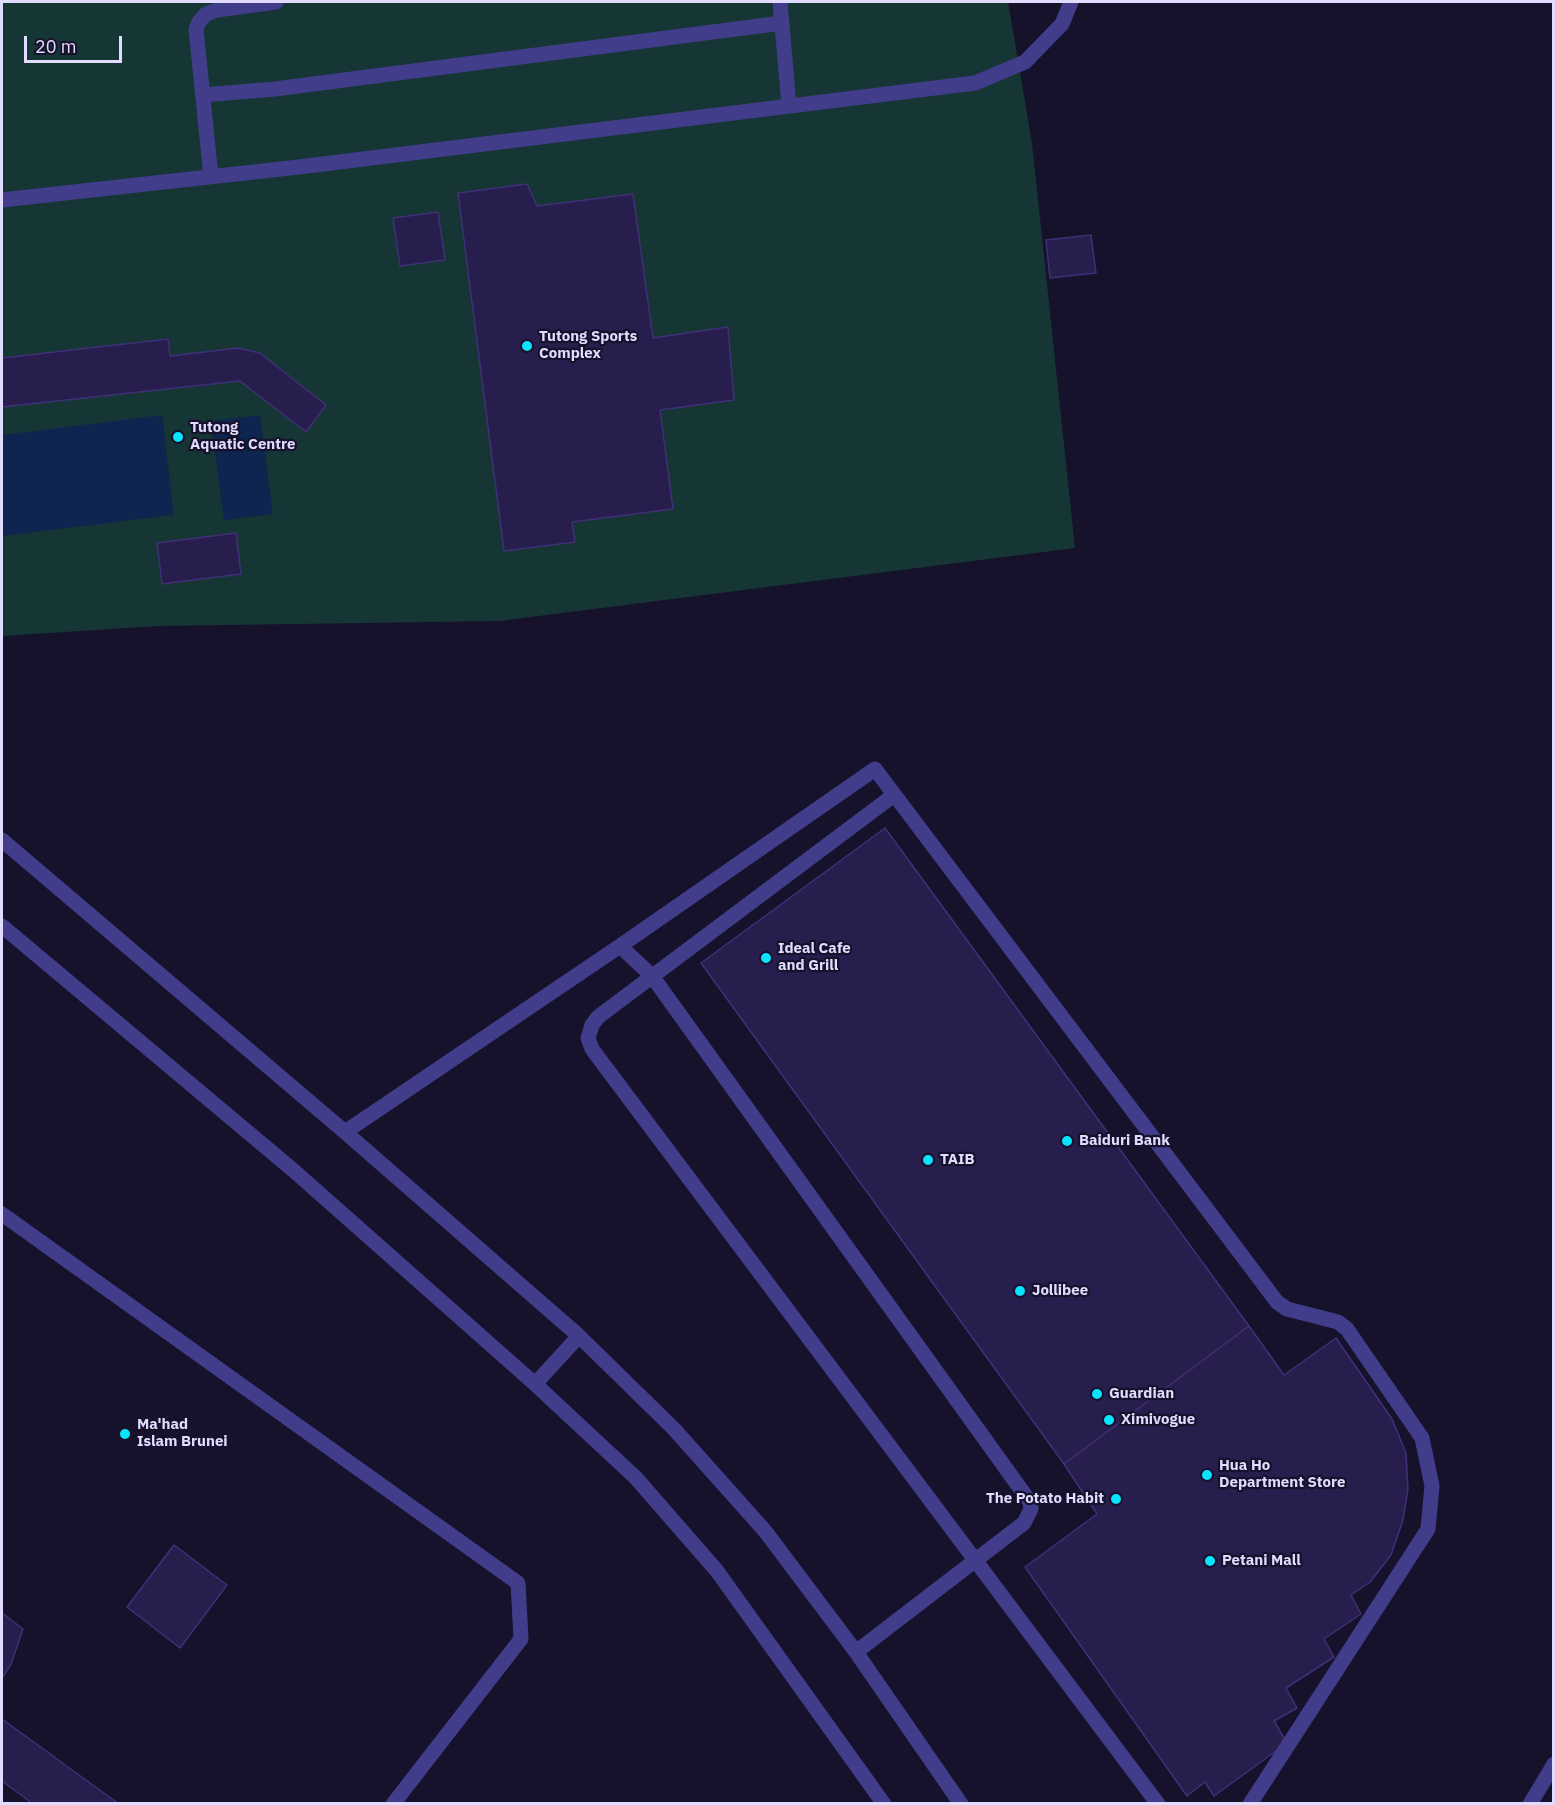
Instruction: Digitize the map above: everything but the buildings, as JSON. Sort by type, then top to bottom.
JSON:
[{"type":"street","points":[[211,177],[196,29],[206,14],[217,10],[276,2]]},
{"type":"street","points":[[780,2],[789,106]]},
{"type":"street","points":[[2,200],[211,177],[975,83],[1025,62],[1062,24],[1071,2]]},
{"type":"street","points":[[203,94],[275,89],[782,23]]},
{"type":"street","points":[[345,1132],[620,946],[875,769],[1277,1302],[1287,1309],[1338,1322],[1347,1329],[1422,1438],[1432,1486],[1428,1529],[1250,1803]]},
{"type":"street","points":[[894,795],[598,1017],[588,1038],[592,1049],[1158,1803]]},
{"type":"street","points":[[2,840],[345,1132],[579,1336],[674,1429],[757,1523],[856,1652],[960,1803]]},
{"type":"street","points":[[2,926],[292,1170],[535,1384],[636,1478],[717,1571],[884,1803]]},
{"type":"street","points":[[620,946],[652,976],[1030,1502],[1029,1517],[1024,1523],[856,1652]]},
{"type":"street","points":[[2,1214],[518,1583],[521,1639],[393,1803]]},
{"type":"street","points":[[535,1384],[579,1336]]},
{"type":"street","points":[[1530,1803],[1554,1764]]},
{"type":"green space","name":"Tutong Sports Complex","points":[[2,2],[1008,2],[1032,143],[1075,548],[499,621],[159,626],[2,636]]},
{"type":"water","points":[[162,415],[174,515],[2,536],[2,435]]},
{"type":"water","points":[[260,415],[273,514],[224,520],[211,421]]},
{"type":"place","name":"Tutong Sports Complex","points":[[527,346]]},
{"type":"place","name":"Tutong Aquatic Centre","points":[[178,437]]},
{"type":"place","name":"Ideal Cafe and Grill","points":[[766,958]]},
{"type":"place","name":"Baiduri Bank","points":[[1067,1141]]},
{"type":"place","name":"TAIB","points":[[928,1160]]},
{"type":"place","name":"Jollibee","points":[[1020,1291]]},
{"type":"place","name":"Guardian","points":[[1097,1394]]},
{"type":"place","name":"Ximivogue","points":[[1109,1420]]},
{"type":"place","name":"Ma'had Islam Brunei","points":[[125,1434]]},
{"type":"place","name":"Hua Ho Department Store","points":[[1207,1475]]},
{"type":"place","name":"The Potato Habit","points":[[1116,1499]]},
{"type":"place","name":"Petani Mall","points":[[1210,1561]]}]
